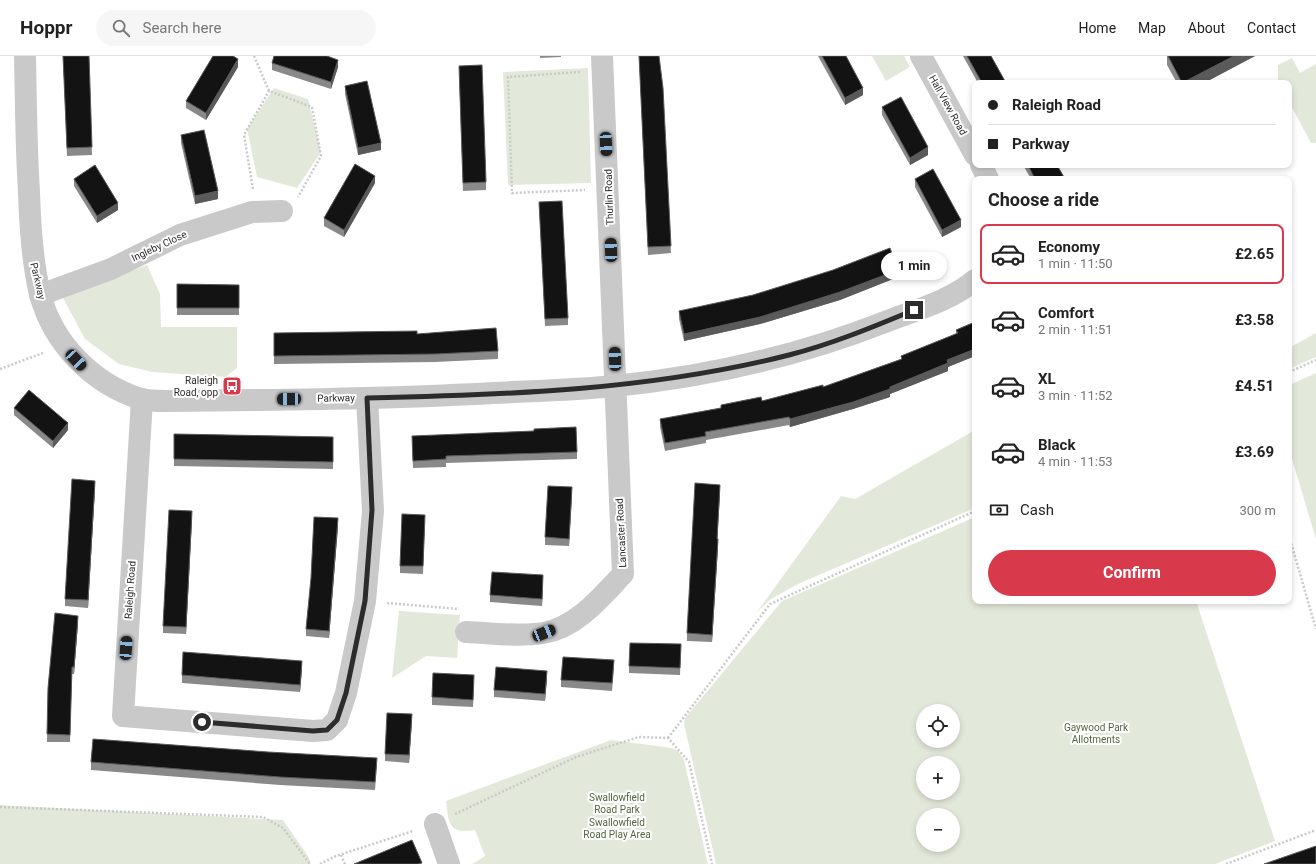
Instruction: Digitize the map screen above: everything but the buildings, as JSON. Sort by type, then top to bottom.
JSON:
[{"type":"street","name":"Parkway","points":[[25,56],[26,150],[31,246],[40,295],[60,338],[70,353],[82,366],[109,384],[142,399],[166,401],[430,397],[615,386],[719,371],[791,355],[847,337],[936,302],[967,287],[972,283]]},
{"type":"street","name":"Hall View Road","points":[[921,56],[972,150]]},
{"type":"street","name":"Thurlin Road","points":[[602,63],[615,386]]},
{"type":"street","name":"Ingleby Close","points":[[40,295],[111,269],[180,235],[252,212],[282,211]]},
{"type":"street","name":"Lancaster Road","points":[[466,632],[523,635],[544,633],[567,624],[588,610],[623,574],[615,386]]},
{"type":"street","name":"Raleigh Road","points":[[142,399],[123,716],[313,731],[327,730],[337,720],[346,693],[365,601],[372,510],[367,398]]},
{"type":"street","points":[[434,824],[449,864]]},
{"type":"path","points":[[254,56],[269,91],[312,107],[321,156],[299,195],[282,211]]},
{"type":"path","points":[[602,63],[508,77],[512,193],[608,189]]},
{"type":"path","points":[[252,212],[254,184],[244,135],[269,91]]},
{"type":"path","points":[[0,369],[42,354],[60,338]]},
{"type":"path","points":[[1292,371],[1316,360]]},
{"type":"path","points":[[668,738],[770,604],[972,513]]},
{"type":"path","points":[[1292,546],[1316,629]]},
{"type":"path","points":[[365,601],[466,610],[466,632]]},
{"type":"path","points":[[320,864],[341,855],[434,824],[576,757],[639,737],[668,738],[688,762],[712,864]]},
{"type":"path","points":[[0,807],[264,817],[283,828],[310,864]]},
{"type":"path","points":[[1226,864],[1316,830]]},
{"type":"path","points":[[341,855],[345,864]]},
{"type":"green space","points":[[872,56],[904,56],[910,67],[886,81]]},
{"type":"green space","points":[[1292,58],[1300,73],[1316,64],[1316,143],[1311,143],[1292,108],[1292,80],[1278,80],[1278,65]]},
{"type":"green space","points":[[588,68],[591,183],[508,185],[503,72]]},
{"type":"green space","points":[[274,88],[308,99],[321,152],[297,188],[257,177],[247,129]]},
{"type":"green space","points":[[147,265],[160,294],[161,327],[237,327],[237,368],[225,377],[152,372],[119,364],[85,339],[62,296]]},
{"type":"green space","points":[[1316,333],[1316,357],[1292,368],[1292,346]]},
{"type":"green space","points":[[1316,373],[1316,539],[1292,459],[1292,384]]},
{"type":"green space","points":[[972,432],[972,509],[798,584],[771,599],[757,612],[841,496],[855,499]]},
{"type":"green space","name":"Gaywood Park Allotments","points":[[972,518],[972,604],[1197,604],[1275,841],[1215,864],[716,864],[684,724],[685,718],[782,601]]},
{"type":"green space","points":[[399,611],[460,615],[457,658],[426,656],[392,678]]},
{"type":"green space","name":"Swallowfield Road Park","points":[[611,740],[672,748],[678,751],[684,760],[708,864],[472,864],[485,856],[475,830],[460,831],[452,826],[448,816],[446,801]]},
{"type":"green space","points":[[0,805],[283,820],[308,856],[311,864],[0,864]]},
{"type":"place","name":"Raleigh Road, opp","points":[[232,386]]},
{"type":"route","points":[[202,722],[313,731],[327,730],[337,720],[346,693],[365,601],[372,510],[367,398],[430,397],[615,386],[719,371],[791,355],[847,337],[914,310]]},
{"type":"park label","name":"Swallowfield Road Play Area","points":[[617,828]]}]
